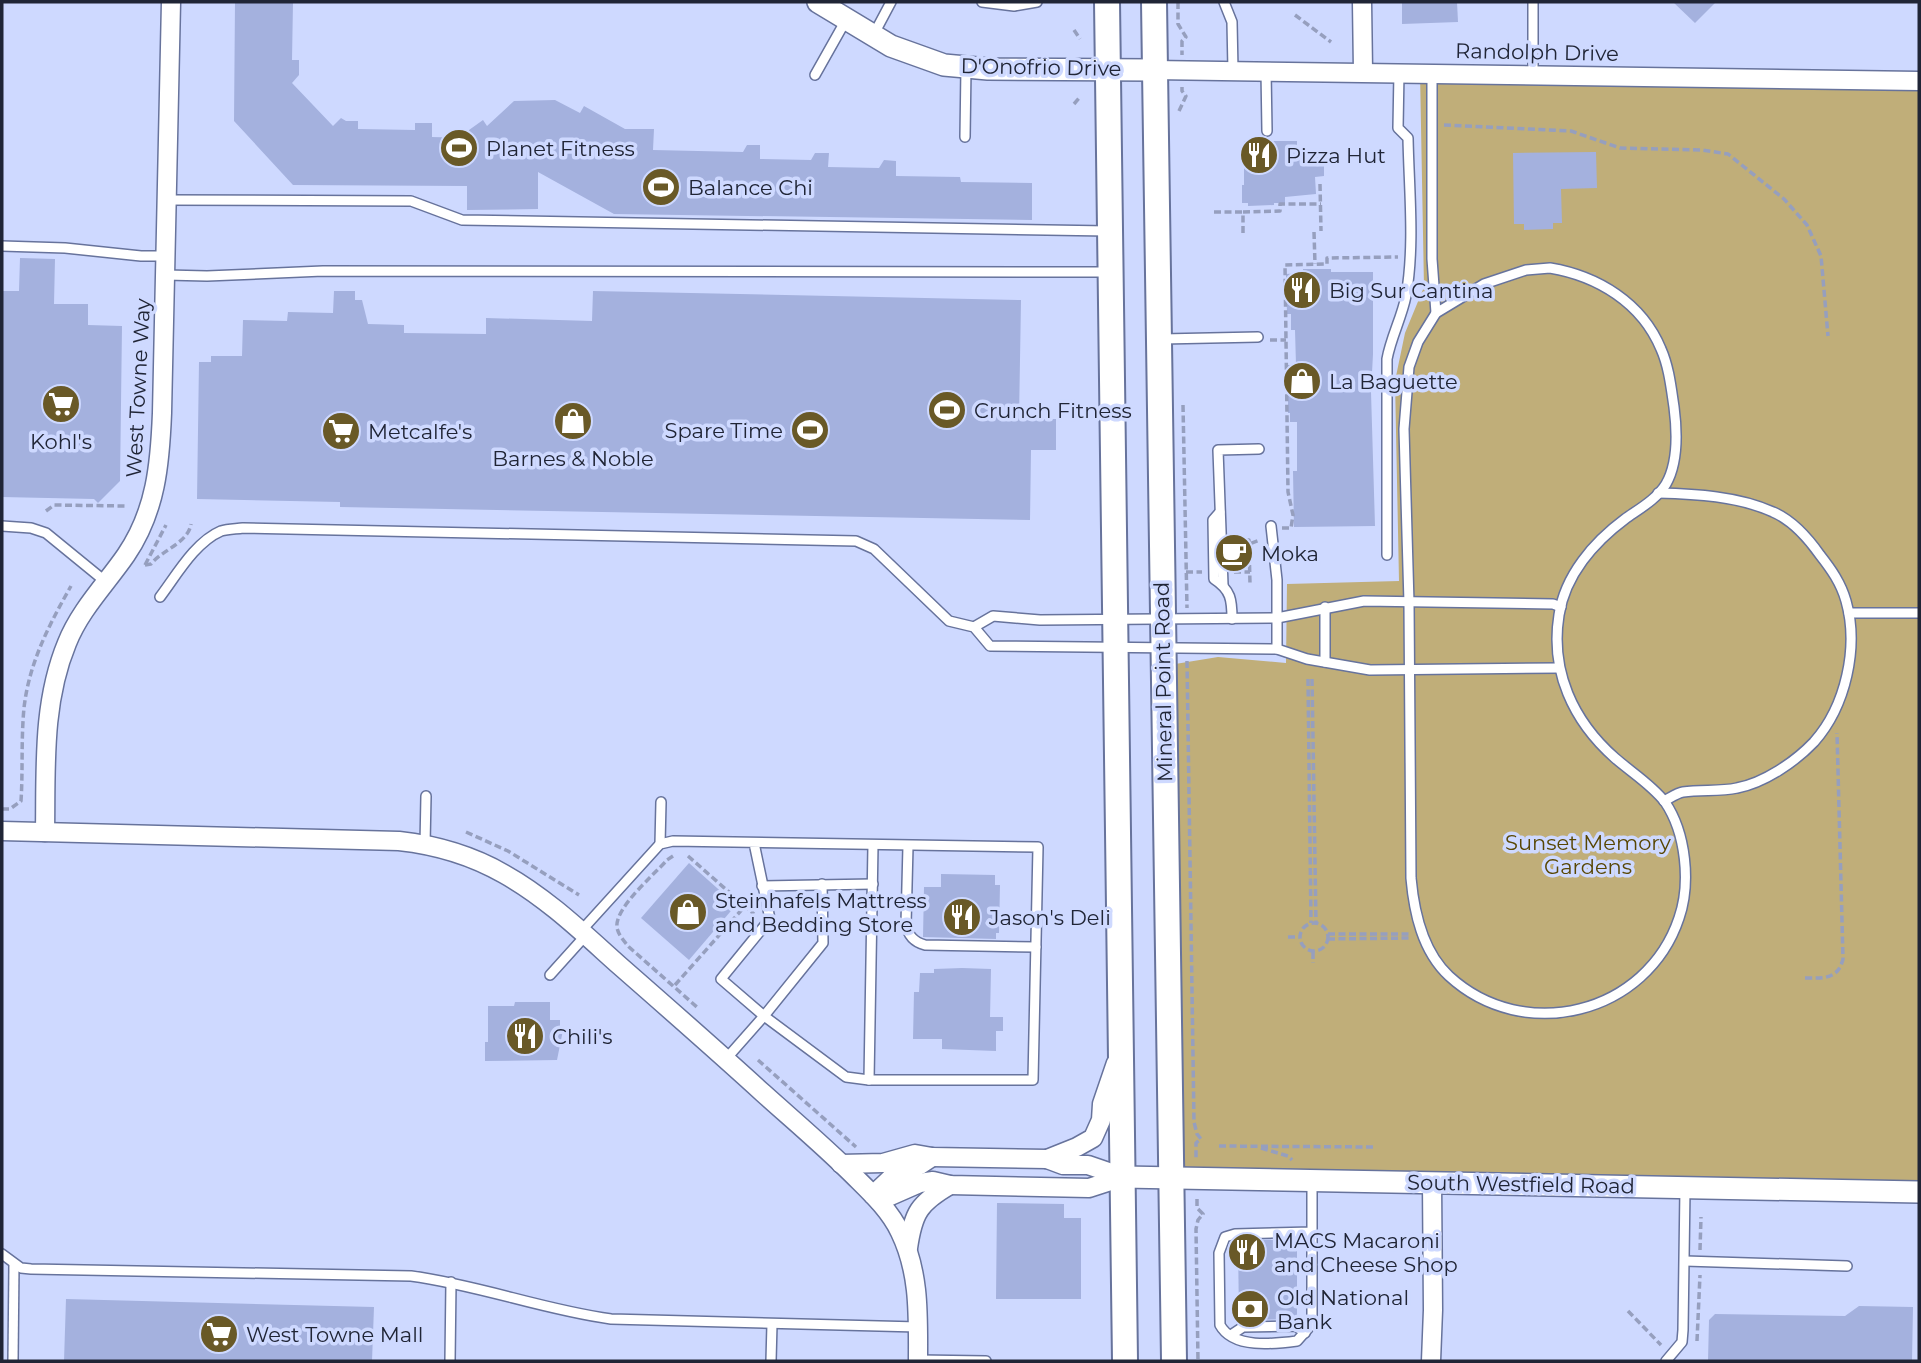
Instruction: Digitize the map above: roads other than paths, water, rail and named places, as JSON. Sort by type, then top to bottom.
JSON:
[{"type":"main road","points":[[1107,2],[1125,1361]]},
{"type":"main road","name":"Mineral Point Road","points":[[1154,2],[1174,1361]]},
{"type":"street","name":"West Towne Way","points":[[45,832],[47,729],[53,683],[67,641],[78,621],[139,535],[155,491],[161,446],[171,2]]},
{"type":"street","points":[[1362,2],[1363,71]]},
{"type":"street","name":"D'Onofrio Drive","points":[[821,3],[873,36],[923,59],[944,65],[1154,70]]},
{"type":"street","name":"Randolph Drive","points":[[1154,70],[1919,81]]},
{"type":"street","points":[[2,831],[379,840],[425,844],[480,861],[504,874],[546,901],[583,933],[726,1059],[876,1198],[899,1230],[908,1250],[917,1289],[918,1361]]},
{"type":"street","points":[[841,1164],[883,1163],[915,1154],[932,1157],[1047,1158],[1077,1147],[1093,1138],[1101,1120],[1102,1104],[1122,1047]]},
{"type":"street","points":[[876,1198],[892,1177],[920,1166],[932,1157]]},
{"type":"street","points":[[1047,1158],[1063,1165],[1088,1164],[1123,1177]]},
{"type":"street","points":[[876,1198],[933,1181],[950,1185],[1089,1188],[1123,1177]]},
{"type":"street","name":"South Westfield Road","points":[[1123,1177],[1919,1192]]},
{"type":"street","points":[[1431,1361],[1432,1182]]},
{"type":"street","points":[[908,1250],[912,1223],[917,1212],[924,1203],[950,1185]]},
{"type":"lane","points":[[873,36],[891,2]]},
{"type":"lane","points":[[987,2],[1014,6],[1037,2]]},
{"type":"lane","points":[[1224,2],[1232,22],[1233,70]]},
{"type":"lane","points":[[1533,2],[1533,74]]},
{"type":"lane","points":[[815,75],[846,19]]},
{"type":"lane","points":[[965,136],[966,66]]},
{"type":"lane","points":[[1266,71],[1267,131]]},
{"type":"lane","points":[[1387,555],[1387,359],[1391,338],[1405,298],[1410,257],[1408,138],[1398,128],[1399,72]]},
{"type":"lane","points":[[1432,72],[1432,258],[1436,313]]},
{"type":"lane","points":[[166,200],[411,201],[463,220],[1108,231]]},
{"type":"lane","points":[[2,246],[65,248],[141,257],[207,276],[323,271],[1109,272]]},
{"type":"lane","points":[[1550,268],[1567,271],[1609,288],[1646,320],[1662,349],[1670,374],[1676,430],[1667,483],[1586,555],[1566,585],[1561,607],[1557,659],[1563,686],[1581,722],[1614,757],[1664,801],[1678,830],[1685,886],[1680,914],[1670,941],[1657,961],[1640,979],[1617,995],[1568,1013],[1523,1011],[1487,1001],[1448,975],[1433,956],[1414,911],[1411,878],[1405,393],[1409,367],[1418,342],[1436,313],[1484,284],[1526,270],[1550,268]]},
{"type":"lane","points":[[1158,340],[1258,337]]},
{"type":"lane","points":[[1223,585],[1218,450],[1259,449]]},
{"type":"lane","points":[[1658,493],[1741,501],[1775,512],[1807,536],[1835,576],[1846,599],[1850,622],[1847,674],[1836,708],[1813,742],[1780,768],[1738,788],[1682,792],[1664,801]]},
{"type":"lane","points":[[1220,512],[1213,520],[1213,572],[1214,579],[1232,596],[1232,619]]},
{"type":"lane","points":[[2,526],[31,527],[46,533],[106,582]]},
{"type":"lane","points":[[160,597],[196,550],[212,536],[222,530],[243,527],[856,541],[874,549],[949,621],[974,627],[990,646],[1277,649],[1325,662],[1370,670],[1559,668]]},
{"type":"lane","points":[[1272,529],[1277,580],[1277,649]]},
{"type":"lane","points":[[974,627],[993,617],[1040,620],[1277,618],[1364,601],[1553,604],[1561,607]]},
{"type":"lane","points":[[1325,607],[1325,662]]},
{"type":"lane","points":[[1849,612],[1919,613]]},
{"type":"lane","points":[[425,844],[426,796]]},
{"type":"lane","points":[[660,844],[662,803]]},
{"type":"lane","points":[[550,975],[660,844],[673,841],[1038,847],[1033,1080],[869,1080],[846,1077],[764,1016],[720,979],[770,919],[754,843]]},
{"type":"lane","points":[[869,1080],[873,845]]},
{"type":"lane","points":[[908,846],[906,925],[909,936],[914,940],[925,944],[1036,947]]},
{"type":"lane","points":[[726,1059],[823,943],[822,884]]},
{"type":"lane","points":[[762,886],[873,884]]},
{"type":"lane","points":[[1312,1180],[1313,1312],[1312,1324],[1297,1341],[1284,1343],[1244,1343],[1223,1332],[1220,1325],[1219,1253],[1226,1237],[1235,1234],[1312,1232]]},
{"type":"lane","points":[[1666,1361],[1682,1342],[1685,1187]]},
{"type":"lane","points":[[2,1254],[21,1268],[31,1269],[411,1276],[451,1282],[598,1317],[918,1327]]},
{"type":"lane","points":[[1685,1261],[1847,1266]]},
{"type":"lane","points":[[13,1361],[14,1264]]},
{"type":"lane","points":[[450,1361],[451,1282]]},
{"type":"lane","points":[[771,1361],[772,1324]]},
{"type":"lane","points":[[1231,1335],[1243,1327],[1296,1326],[1305,1334]]},
{"type":"lane","points":[[918,1361],[986,1361]]},
{"type":"place","name":"Planet Fitness","points":[[459,148]]},
{"type":"place","name":"Pizza Hut","points":[[1259,155]]},
{"type":"place","name":"Balance Chi","points":[[661,187]]},
{"type":"place","name":"Big Sur Cantina","points":[[1302,290]]},
{"type":"place","name":"La Baguette","points":[[1302,381]]},
{"type":"place","name":"Kohl's","points":[[61,404]]},
{"type":"place","name":"Crunch Fitness","points":[[947,410]]},
{"type":"place","name":"Barnes & Noble","points":[[573,421]]},
{"type":"place","name":"Spare Time","points":[[810,430]]},
{"type":"place","name":"Metcalfe's","points":[[341,431]]},
{"type":"place","name":"Moka","points":[[1234,553]]},
{"type":"place","name":"Steinhafels Mattress and Bedding Store","points":[[688,912]]},
{"type":"place","name":"Jason's Deli","points":[[962,917]]},
{"type":"place","name":"Chili's","points":[[525,1036]]},
{"type":"place","name":"MACS Macaroni and Cheese Shop","points":[[1247,1252]]},
{"type":"place","name":"Old National Bank","points":[[1250,1309]]},
{"type":"place","name":"West Towne Mall","points":[[219,1334]]},
{"type":"park label","name":"Sunset Memory Gardens","points":[[1588,854]]}]
